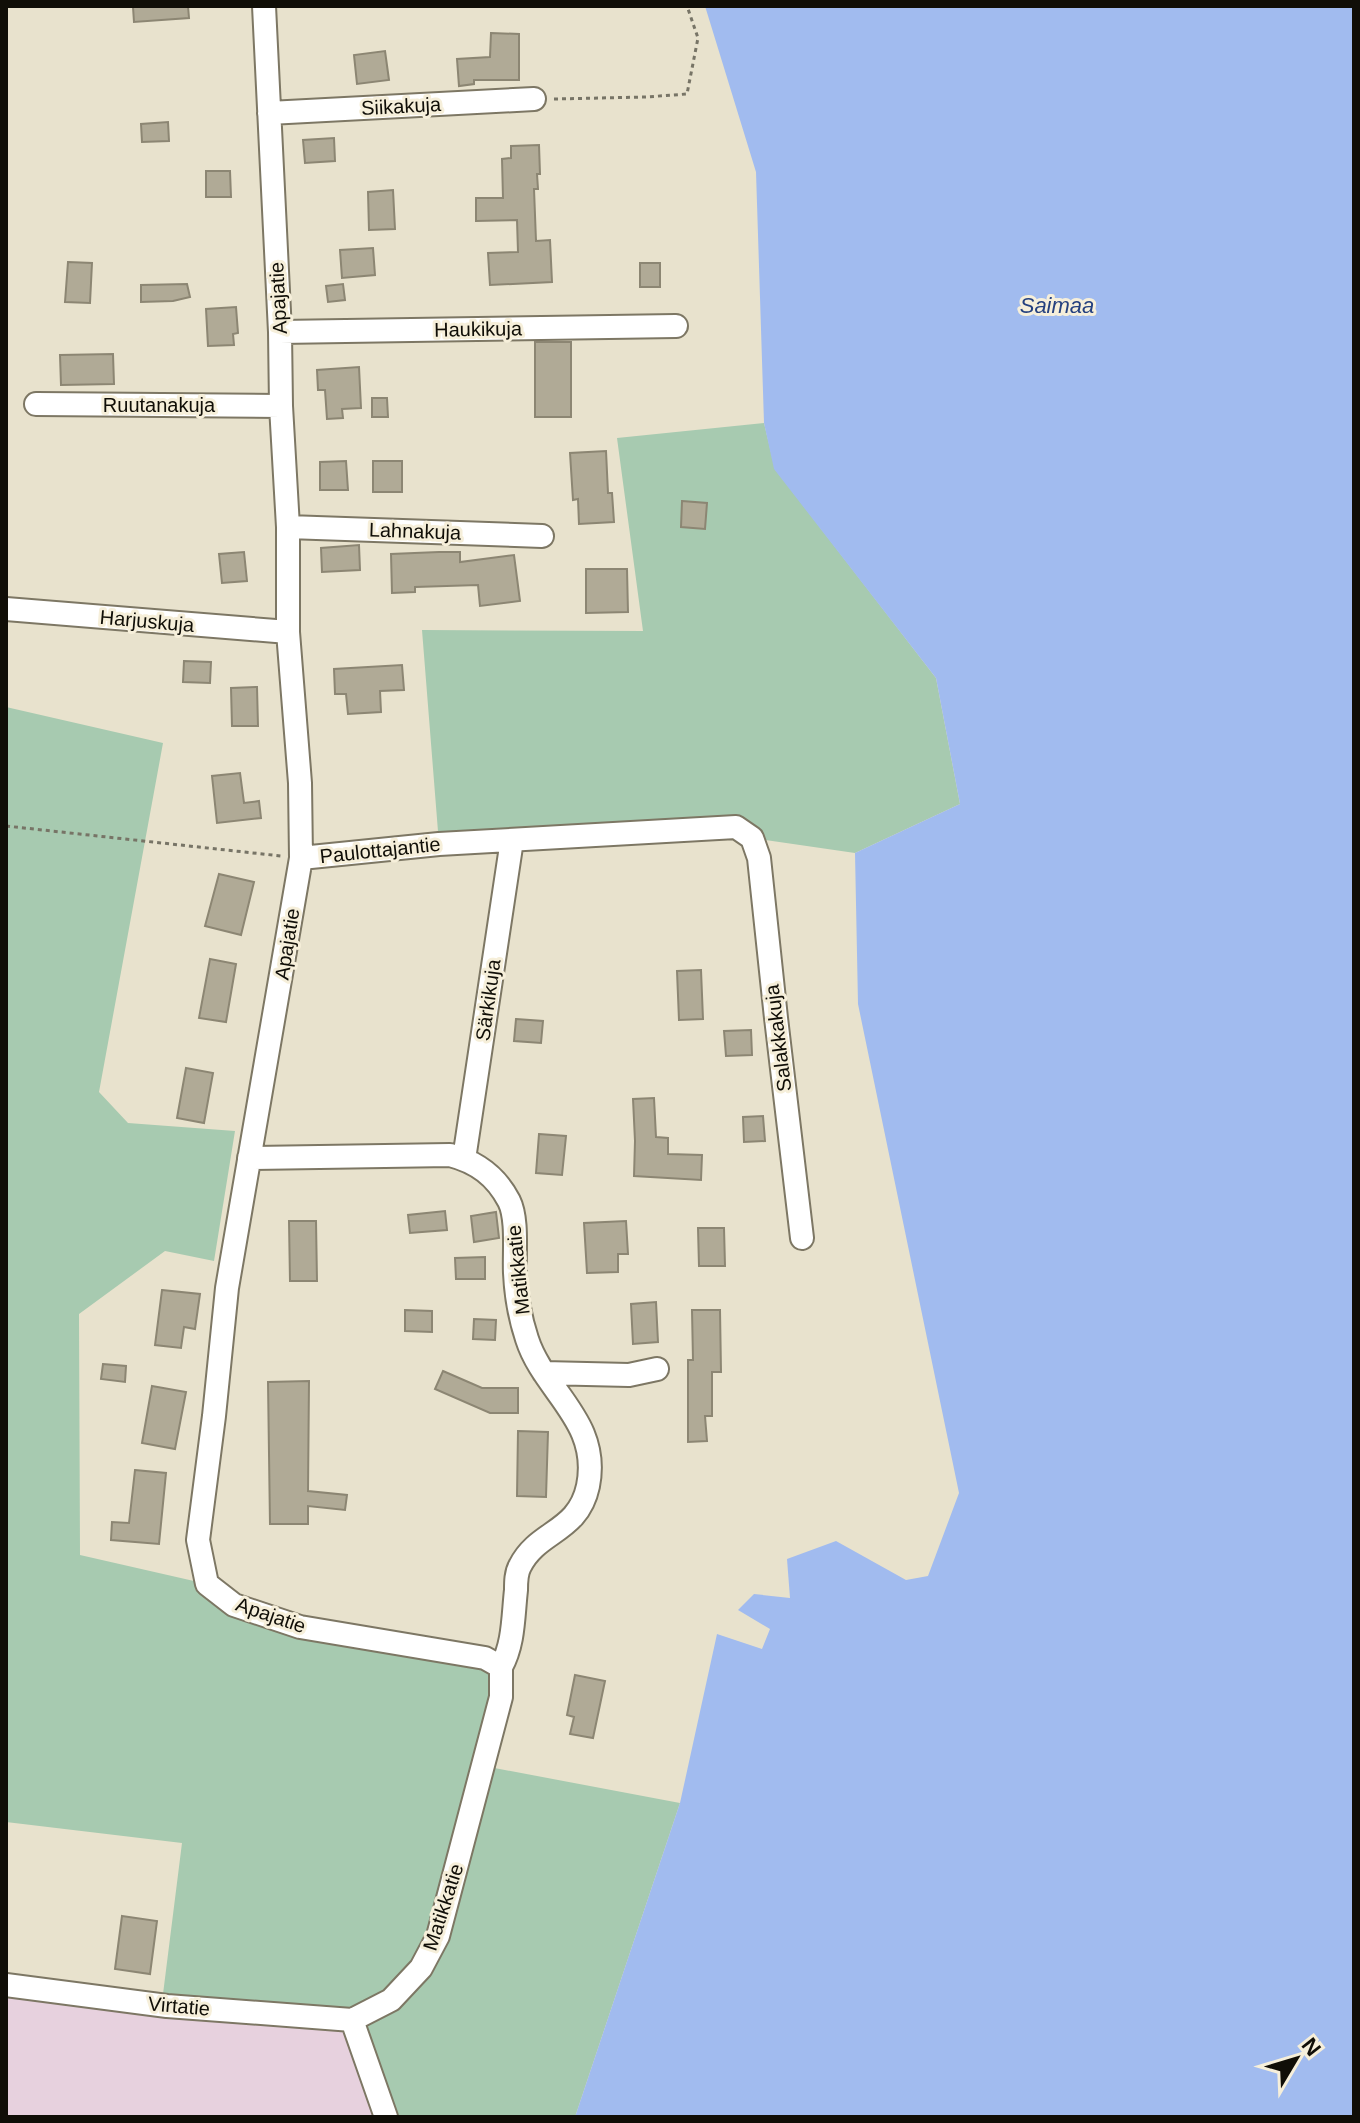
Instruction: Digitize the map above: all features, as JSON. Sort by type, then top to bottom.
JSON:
[{"type":"street","name":"Apajatie","points":[[264,6],[288,527],[288,632],[300,783],[301,858],[227,1288],[198,1540],[207,1584],[234,1605],[300,1627],[493,1662]]},
{"type":"street","name":"Siikakuja","points":[[269,113],[534,99]]},
{"type":"street","name":"Haukikuja","points":[[280,332],[676,326]]},
{"type":"street","name":"Ruutanakuja","points":[[36,404],[281,406]]},
{"type":"street","name":"Lahnakuja","points":[[288,527],[542,536]]},
{"type":"street","name":"Harjuskuja","points":[[6,609],[288,632]]},
{"type":"street","name":"Paulottajantie","points":[[301,858],[439,844],[736,827],[752,838]]},
{"type":"street","name":"Salakkakuja","points":[[752,838],[759,858],[802,1238]]},
{"type":"street","name":"Särkikuja","points":[[464,1159],[512,840]]},
{"type":"street","name":"Matikkatie","points":[[249,1158],[450,1155],[478,1165],[499,1183],[512,1206],[515,1275],[528,1341],[544,1373],[569,1407],[586,1441],[590,1463],[588,1486],[581,1507],[570,1521],[530,1550],[518,1569],[509,1652],[493,1662],[501,1697],[438,1936],[421,1968],[391,2000],[352,2020]]},
{"type":"street","points":[[544,1373],[629,1375],[657,1369]]},
{"type":"street","name":"Virtatie","points":[[6,1985],[167,2006],[352,2020]]},
{"type":"street","points":[[352,2020],[386,2117]]},
{"type":"path","points":[[534,99],[687,94],[698,38],[687,6]]},
{"type":"path","name":"Paulottajantie","points":[[6,826],[301,858]]},
{"type":"shaded area","points":[[6,1985],[352,2020],[386,2117],[6,2117]]},
{"type":"green space","points":[[764,423],[775,469],[936,678],[960,804],[855,853],[752,838],[736,827],[439,844],[422,630],[643,631],[617,438]]},
{"type":"green space","points":[[6,707],[163,743],[99,1092],[128,1123],[235,1131],[214,1261],[165,1251],[79,1314],[80,1555],[207,1584],[234,1605],[501,1667],[484,1766],[680,1803],[575,2117],[386,2117],[352,2020],[167,2006],[163,1994],[182,1843],[6,1822]]},
{"type":"water","name":"Saimaa","points":[[705,6],[1354,6],[1354,2117],[575,2117],[680,1803],[717,1634],[762,1649],[770,1629],[738,1610],[754,1594],[790,1598],[787,1559],[836,1541],[906,1580],[928,1576],[959,1493],[858,1004],[855,853],[960,804],[936,678],[774,469],[764,423],[756,172]]},
{"type":"building","points":[[188,6],[189,18],[134,22],[133,7]]},
{"type":"building","points":[[491,33],[519,34],[519,80],[474,80],[474,84],[459,86],[457,59],[490,57]]},
{"type":"building","points":[[385,51],[389,80],[357,84],[354,55]]},
{"type":"building","points":[[168,122],[169,141],[142,142],[141,124]]},
{"type":"building","points":[[334,138],[335,161],[305,163],[303,140]]},
{"type":"building","points":[[539,145],[540,174],[537,174],[538,189],[534,189],[536,241],[550,240],[552,282],[490,285],[488,253],[518,252],[517,220],[476,221],[476,198],[503,198],[502,159],[511,158],[511,146]]},
{"type":"building","points":[[206,171],[230,171],[231,197],[206,197]]},
{"type":"building","points":[[393,190],[395,229],[369,230],[368,192]]},
{"type":"building","points":[[373,248],[375,275],[342,278],[340,250]]},
{"type":"building","points":[[68,262],[92,263],[90,303],[65,302]]},
{"type":"building","points":[[640,263],[660,263],[660,287],[640,287]]},
{"type":"building","points":[[187,284],[190,297],[141,302],[141,285]]},
{"type":"building","points":[[343,284],[345,300],[328,302],[326,286]]},
{"type":"building","points":[[236,307],[238,333],[233,334],[234,345],[208,346],[206,309]]},
{"type":"building","points":[[535,342],[571,342],[571,417],[535,417]]},
{"type":"building","points":[[113,354],[114,384],[61,385],[60,355]]},
{"type":"building","points":[[359,367],[361,408],[342,409],[343,418],[327,419],[325,390],[318,390],[317,370]]},
{"type":"building","points":[[372,398],[387,398],[388,417],[372,417]]},
{"type":"building","points":[[606,451],[608,493],[612,493],[614,522],[579,524],[578,499],[573,500],[570,453]]},
{"type":"building","points":[[346,461],[348,490],[320,490],[320,462]]},
{"type":"building","points":[[373,461],[402,461],[402,492],[373,492]]},
{"type":"building","points":[[682,501],[707,503],[705,529],[681,527]]},
{"type":"building","points":[[359,545],[360,570],[322,572],[321,548]]},
{"type":"building","points":[[244,552],[247,581],[222,583],[219,554]]},
{"type":"building","points":[[460,552],[460,562],[514,555],[520,601],[480,606],[478,585],[415,587],[415,592],[392,593],[391,554]]},
{"type":"building","points":[[586,569],[627,569],[628,612],[586,613]]},
{"type":"building","points":[[184,661],[211,662],[210,683],[183,682]]},
{"type":"building","points":[[402,665],[404,690],[380,691],[381,712],[348,714],[346,694],[335,694],[334,669]]},
{"type":"building","points":[[257,687],[258,726],[232,726],[231,688]]},
{"type":"building","points":[[240,773],[244,803],[259,801],[261,818],[217,823],[212,776]]},
{"type":"building","points":[[219,874],[254,882],[241,935],[205,926]]},
{"type":"building","points":[[210,959],[236,964],[226,1022],[199,1018]]},
{"type":"building","points":[[701,970],[703,1019],[679,1020],[677,971]]},
{"type":"building","points":[[516,1019],[543,1021],[541,1043],[514,1041]]},
{"type":"building","points":[[751,1030],[752,1055],[726,1056],[724,1031]]},
{"type":"building","points":[[186,1068],[213,1073],[204,1123],[177,1118]]},
{"type":"building","points":[[654,1098],[656,1137],[668,1138],[668,1154],[702,1155],[701,1180],[634,1176],[633,1099]]},
{"type":"building","points":[[763,1116],[765,1141],[744,1142],[743,1117]]},
{"type":"building","points":[[539,1134],[566,1136],[562,1175],[536,1173]]},
{"type":"building","points":[[445,1211],[447,1230],[410,1233],[408,1215]]},
{"type":"building","points":[[496,1212],[499,1238],[474,1242],[471,1216]]},
{"type":"building","points":[[289,1221],[316,1221],[317,1281],[290,1281]]},
{"type":"building","points":[[626,1221],[628,1254],[618,1254],[618,1272],[587,1273],[584,1223]]},
{"type":"building","points":[[698,1228],[724,1228],[725,1266],[699,1266]]},
{"type":"building","points":[[485,1257],[485,1279],[456,1279],[455,1258]]},
{"type":"building","points":[[162,1290],[200,1294],[195,1329],[184,1327],[181,1348],[155,1345]]},
{"type":"building","points":[[656,1302],[658,1342],[633,1344],[631,1304]]},
{"type":"building","points":[[405,1310],[432,1311],[432,1332],[405,1331]]},
{"type":"building","points":[[692,1310],[720,1310],[721,1372],[712,1372],[712,1416],[705,1416],[707,1441],[688,1442],[688,1360],[693,1360]]},
{"type":"building","points":[[474,1319],[496,1320],[495,1340],[473,1339]]},
{"type":"building","points":[[103,1364],[126,1366],[125,1382],[101,1379]]},
{"type":"building","points":[[443,1371],[482,1388],[518,1388],[518,1413],[490,1413],[435,1389]]},
{"type":"building","points":[[309,1381],[308,1491],[347,1495],[345,1510],[308,1506],[308,1524],[270,1524],[268,1382]]},
{"type":"building","points":[[152,1386],[186,1392],[175,1449],[142,1443]]},
{"type":"building","points":[[518,1431],[548,1432],[546,1497],[517,1496]]},
{"type":"building","points":[[135,1470],[166,1473],[159,1544],[111,1540],[112,1522],[129,1523]]},
{"type":"building","points":[[575,1675],[605,1681],[593,1738],[570,1734],[574,1717],[567,1715]]},
{"type":"building","points":[[122,1916],[157,1921],[150,1974],[115,1969]]}]
